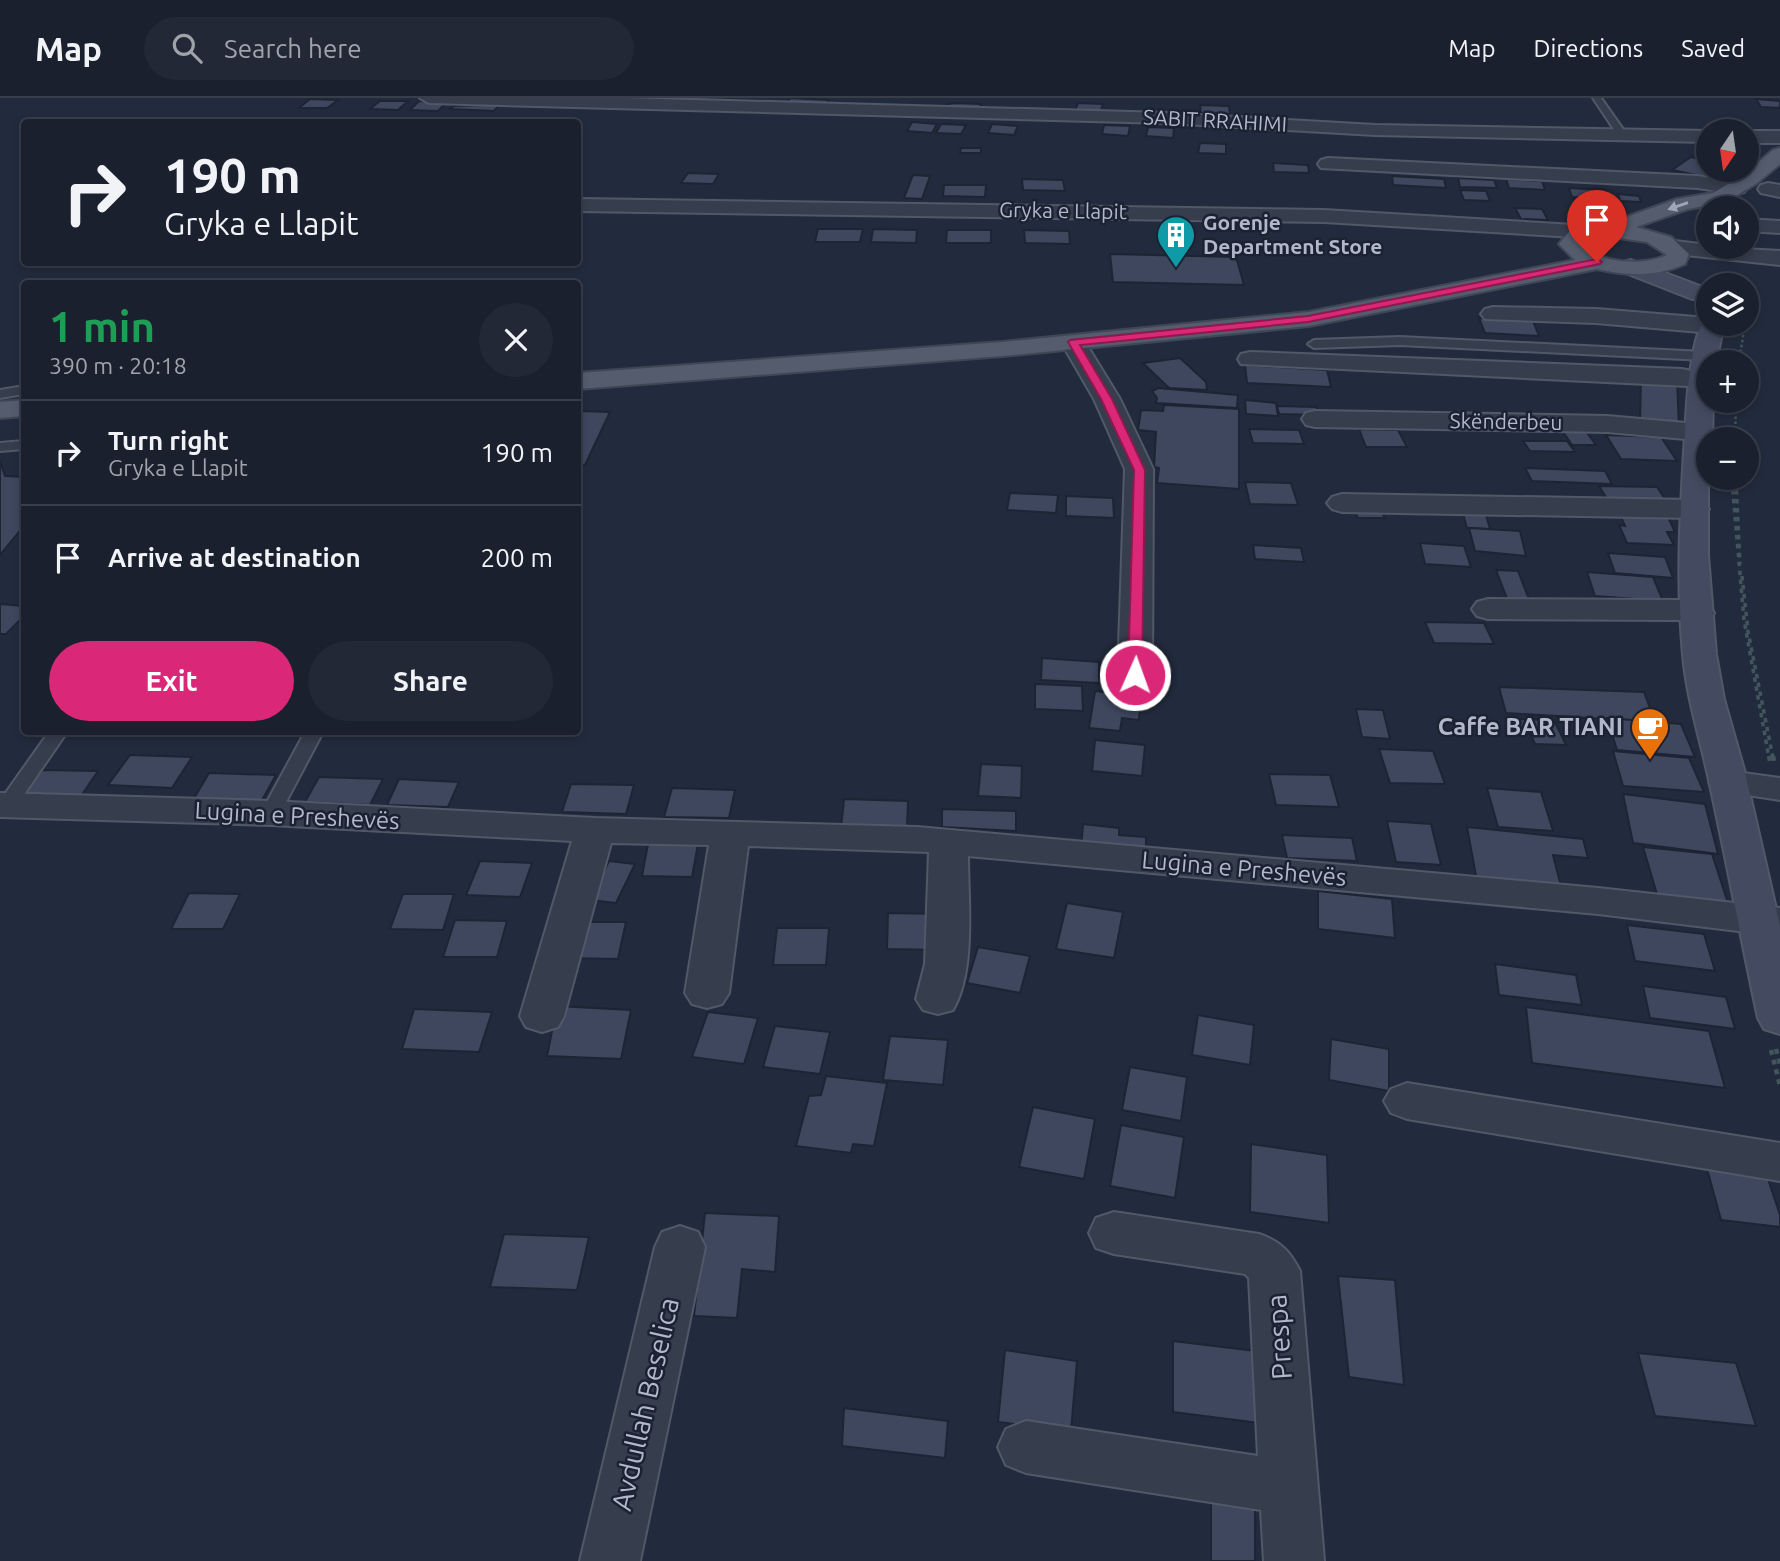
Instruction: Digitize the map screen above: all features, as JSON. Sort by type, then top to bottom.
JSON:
[{"type":"main road","name":"Gryka e Llapit","points":[[1596,231],[1647,218],[1684,203],[1719,198],[1737,188],[1780,154]]},
{"type":"main road","points":[[1754,196],[1776,187]]},
{"type":"main road","points":[[1572,249],[1570,244],[1575,237],[1596,231],[1681,231]]},
{"type":"main road","points":[[581,369],[1145,325],[1332,301],[1416,286],[1572,249],[1597,262],[1631,267],[1661,266],[1677,259],[1681,231]]},
{"type":"main road","points":[[1681,231],[1697,273]]},
{"type":"main road","points":[[581,380],[1073,342],[1308,319],[1597,262]]},
{"type":"main road","points":[[1631,267],[1696,318]]},
{"type":"main road","points":[[1698,427],[1711,336]]},
{"type":"main road","points":[[0,410],[21,408]]},
{"type":"main road","points":[[0,423],[21,421]]},
{"type":"main road","points":[[1696,481],[1693,554],[1704,688],[1768,921],[1780,1018]]},
{"type":"street","name":"SABIT RRAHIMI","points":[[429,98],[1059,114],[1375,130],[1696,136]]},
{"type":"street","points":[[1759,136],[1780,137]]},
{"type":"street","points":[[1328,164],[1672,180],[1737,188]]},
{"type":"street","name":"Gryka e Llapit","points":[[581,205],[1285,215],[1596,231]]},
{"type":"street","points":[[1759,226],[1780,227]]},
{"type":"street","points":[[1681,231],[1780,258]]},
{"type":"street","points":[[1493,314],[1596,316],[1696,328]]},
{"type":"street","points":[[1250,359],[1668,376],[1706,336]]},
{"type":"street","points":[[1073,342],[1107,399],[1139,470],[1135,675]]},
{"type":"street","name":"Skënderbeu","points":[[1315,419],[1596,424],[1696,432]]},
{"type":"street","points":[[1342,503],[1693,509]]},
{"type":"street","points":[[1488,609],[1646,612],[1678,610],[1698,614]]},
{"type":"street","points":[[1728,782],[1777,783]]},
{"type":"street","name":"Lugina e Preshevës","points":[[3,805],[271,813],[595,830],[949,842],[1598,901],[1768,921]]},
{"type":"street","points":[[542,1016],[595,830]]},
{"type":"street","points":[[707,993],[730,834]]},
{"type":"street","points":[[938,999],[946,964],[949,842]]},
{"type":"street","points":[[1407,1101],[1780,1162]]},
{"type":"street","name":"Prespa","points":[[1114,1233],[1259,1255],[1274,1272],[1294,1561]]},
{"type":"street","name":"Avdullah Beselica","points":[[610,1561],[680,1247]]},
{"type":"street","points":[[1026,1447],[1291,1488]]},
{"type":"lane","points":[[1597,98],[1622,135]]},
{"type":"lane","points":[[1314,344],[1696,331]]},
{"type":"lane","points":[[0,394],[21,390]]},
{"type":"lane","points":[[0,447],[21,445]]},
{"type":"lane","points":[[3,805],[56,735]]},
{"type":"lane","points":[[271,813],[312,735]]},
{"type":"path","points":[[1717,336],[1729,350]]},
{"type":"path","points":[[1734,490],[1734,534],[1753,688],[1777,783]]},
{"type":"path","points":[[1735,490],[1748,631],[1777,783]]},
{"type":"building","points":[[790,98],[829,100],[824,108],[786,104]]},
{"type":"building","points":[[310,99],[338,100],[327,108],[299,108]]},
{"type":"building","points":[[1756,99],[1780,101],[1780,108],[1761,107]]},
{"type":"building","points":[[380,101],[408,101],[398,110],[370,109]]},
{"type":"building","points":[[419,101],[447,102],[438,111],[410,110]]},
{"type":"building","points":[[501,103],[494,111],[450,109],[454,106]]},
{"type":"building","points":[[1078,103],[1103,104],[1100,113],[1075,111]]},
{"type":"building","points":[[947,104],[981,104],[979,109],[945,108]]},
{"type":"building","points":[[1200,105],[1229,106],[1230,114],[1201,113]]},
{"type":"building","points":[[912,122],[937,124],[932,133],[907,131]]},
{"type":"building","points":[[941,124],[966,125],[961,134],[936,133]]},
{"type":"building","points":[[992,124],[1018,126],[1014,135],[988,133]]},
{"type":"building","points":[[1104,125],[1130,126],[1128,136],[1102,134]]},
{"type":"building","points":[[1148,127],[1174,128],[1173,138],[1146,136]]},
{"type":"building","points":[[1200,143],[1226,144],[1226,154],[1198,153]]},
{"type":"building","points":[[961,148],[981,148],[981,153],[960,153]]},
{"type":"building","points":[[1691,157],[1696,158],[1696,175],[1672,170]]},
{"type":"building","points":[[1273,163],[1308,165],[1309,173],[1274,172]]},
{"type":"building","points":[[688,173],[719,174],[713,184],[681,183]]},
{"type":"building","points":[[913,175],[930,176],[922,199],[904,198]]},
{"type":"building","points":[[1392,176],[1444,179],[1446,188],[1393,185]]},
{"type":"building","points":[[1458,178],[1494,180],[1497,188],[1460,187]]},
{"type":"building","points":[[1022,179],[1063,180],[1065,191],[1023,190]]},
{"type":"building","points":[[1506,179],[1542,181],[1545,190],[1509,188]]},
{"type":"building","points":[[944,185],[986,185],[985,197],[943,196]]},
{"type":"building","points":[[1569,188],[1605,190],[1610,199],[1572,197]]},
{"type":"building","points":[[1460,190],[1486,191],[1490,201],[1464,200]]},
{"type":"building","points":[[1618,194],[1639,196],[1641,202],[1620,201]]},
{"type":"building","points":[[1574,198],[1611,200],[1616,209],[1578,207]]},
{"type":"building","points":[[1515,208],[1542,209],[1548,220],[1521,219]]},
{"type":"building","points":[[818,229],[863,229],[860,242],[815,242]]},
{"type":"building","points":[[873,229],[917,230],[916,243],[871,242]]},
{"type":"building","points":[[947,230],[991,230],[991,243],[946,243]]},
{"type":"building","points":[[1024,230],[1069,231],[1070,244],[1025,243]]},
{"type":"building","name":"Gorenje Department Store","points":[[1110,254],[1236,257],[1244,285],[1113,282]]},
{"type":"building","points":[[1479,318],[1533,321],[1539,336],[1485,333]]},
{"type":"building","points":[[1180,358],[1206,382],[1207,390],[1169,388],[1143,363]]},
{"type":"building","points":[[1245,365],[1327,370],[1331,387],[1247,383]]},
{"type":"building","points":[[1641,376],[1677,379],[1679,427],[1640,423]]},
{"type":"building","points":[[1158,388],[1238,395],[1237,408],[1156,403],[1157,398],[1152,391]]},
{"type":"building","points":[[1245,400],[1276,403],[1278,416],[1246,414]]},
{"type":"building","points":[[1164,405],[1239,409],[1239,489],[1157,483],[1159,468],[1154,467],[1156,432],[1138,430],[1141,410],[1163,411]]},
{"type":"building","points":[[1277,406],[1316,407],[1319,415],[1279,414]]},
{"type":"building","points":[[581,411],[610,412],[585,465],[581,465]]},
{"type":"building","points":[[1559,426],[1582,426],[1596,445],[1572,445]]},
{"type":"building","points":[[1249,429],[1299,430],[1304,444],[1253,443]]},
{"type":"building","points":[[1359,429],[1398,430],[1407,447],[1366,447]]},
{"type":"building","points":[[1606,435],[1661,437],[1677,461],[1621,459]]},
{"type":"building","points":[[1523,441],[1567,441],[1575,452],[1530,451]]},
{"type":"building","points":[[0,461],[5,476],[21,477],[21,530],[0,555]]},
{"type":"building","points":[[1525,468],[1605,471],[1612,484],[1532,481]]},
{"type":"building","points":[[1245,482],[1291,483],[1298,505],[1250,504]]},
{"type":"building","points":[[1599,486],[1657,487],[1670,506],[1611,505]]},
{"type":"building","points":[[1010,493],[1058,495],[1056,513],[1007,510]]},
{"type":"building","points":[[1066,496],[1113,498],[1114,518],[1066,516]]},
{"type":"building","points":[[1461,506],[1484,508],[1490,529],[1467,528]]},
{"type":"building","points":[[1353,508],[1379,508],[1385,518],[1358,518]]},
{"type":"building","points":[[1620,515],[1668,517],[1675,532],[1667,532],[1674,545],[1627,543],[1619,525],[1625,526]]},
{"type":"building","points":[[1469,528],[1520,531],[1526,556],[1475,551]]},
{"type":"building","points":[[1420,543],[1464,546],[1471,567],[1425,564]]},
{"type":"building","points":[[1253,545],[1301,548],[1304,562],[1255,559]]},
{"type":"building","points":[[1608,553],[1665,557],[1673,578],[1615,573]]},
{"type":"building","points":[[1496,570],[1518,571],[1532,607],[1510,606]]},
{"type":"building","points":[[1587,572],[1653,577],[1663,601],[1595,596]]},
{"type":"building","points":[[0,604],[21,606],[21,619],[6,634],[0,634]]},
{"type":"building","points":[[1425,622],[1484,623],[1494,644],[1434,643]]},
{"type":"building","points":[[1042,658],[1099,662],[1099,683],[1041,680]]},
{"type":"building","points":[[1035,684],[1082,686],[1083,711],[1035,709]]},
{"type":"building","points":[[1499,687],[1644,692],[1655,722],[1506,713]]},
{"type":"building","points":[[1095,691],[1141,696],[1139,720],[1122,718],[1120,731],[1089,728]]},
{"type":"building","points":[[1356,709],[1383,710],[1390,739],[1362,737]]},
{"type":"building","points":[[1607,718],[1681,724],[1695,757],[1617,750]]},
{"type":"building","points":[[1513,719],[1554,720],[1566,745],[1535,744],[1530,733],[1519,733]]},
{"type":"building","points":[[1095,740],[1145,745],[1142,776],[1092,771]]},
{"type":"building","points":[[1379,749],[1433,751],[1445,784],[1390,783]]},
{"type":"building","points":[[1613,751],[1689,758],[1704,792],[1623,786]]},
{"type":"building","points":[[130,755],[192,757],[172,788],[108,785]]},
{"type":"building","points":[[981,764],[1022,766],[1021,798],[978,796]]},
{"type":"building","points":[[42,770],[98,771],[81,796],[24,795]]},
{"type":"building","points":[[209,773],[276,775],[261,802],[193,800]]},
{"type":"building","points":[[1269,774],[1330,775],[1339,807],[1276,805]]},
{"type":"building","points":[[319,777],[383,779],[370,805],[305,802]]},
{"type":"building","points":[[399,779],[459,782],[448,807],[387,805]]},
{"type":"building","points":[[571,784],[634,785],[626,814],[562,812]]},
{"type":"building","points":[[672,788],[735,790],[729,818],[664,817]]},
{"type":"building","points":[[1487,788],[1541,792],[1553,831],[1498,827]]},
{"type":"building","points":[[1623,794],[1705,804],[1718,854],[1633,843]]},
{"type":"building","points":[[844,799],[908,801],[907,830],[841,828]]},
{"type":"building","points":[[942,809],[1016,811],[1016,831],[942,827]]},
{"type":"building","points":[[1387,821],[1431,824],[1441,865],[1396,862]]},
{"type":"building","points":[[1083,824],[1119,828],[1119,835],[1146,837],[1146,854],[1081,849]]},
{"type":"building","points":[[1467,827],[1583,839],[1588,858],[1553,855],[1562,890],[1477,881]]},
{"type":"building","points":[[1282,835],[1352,838],[1357,861],[1287,858]]},
{"type":"building","points":[[648,844],[698,844],[692,877],[642,876]]},
{"type":"building","points":[[1643,847],[1712,854],[1730,909],[1659,901]]},
{"type":"building","points":[[480,861],[532,863],[520,897],[466,895]]},
{"type":"building","points":[[609,861],[635,864],[616,903],[590,900]]},
{"type":"building","points":[[1318,891],[1392,899],[1395,938],[1318,929]]},
{"type":"building","points":[[189,893],[240,894],[223,929],[171,929]]},
{"type":"building","points":[[403,894],[454,894],[443,930],[390,929]]},
{"type":"building","points":[[1067,903],[1123,912],[1114,958],[1056,949]]},
{"type":"building","points":[[888,913],[940,914],[940,950],[887,949]]},
{"type":"building","points":[[455,920],[507,921],[497,957],[443,957]]},
{"type":"building","points":[[574,922],[626,922],[618,959],[565,958]]},
{"type":"building","points":[[1627,925],[1704,934],[1715,971],[1635,961]]},
{"type":"building","points":[[777,928],[829,928],[826,965],[773,965]]},
{"type":"building","points":[[978,947],[1030,956],[1020,993],[967,983]]},
{"type":"building","points":[[1495,964],[1576,975],[1582,1005],[1499,995]]},
{"type":"building","points":[[1643,986],[1726,997],[1735,1029],[1650,1018]]},
{"type":"building","points":[[557,1006],[631,1010],[621,1059],[547,1056]]},
{"type":"building","points":[[1526,1007],[1709,1031],[1725,1088],[1532,1063]]},
{"type":"building","points":[[414,1009],[492,1012],[479,1052],[402,1049]]},
{"type":"building","points":[[708,1012],[758,1018],[744,1064],[692,1057]]},
{"type":"building","points":[[1198,1015],[1254,1025],[1250,1065],[1192,1055]]},
{"type":"building","points":[[775,1026],[830,1032],[820,1074],[763,1067]]},
{"type":"building","points":[[890,1036],[948,1040],[943,1085],[883,1080]]},
{"type":"building","points":[[1331,1039],[1389,1049],[1389,1091],[1329,1080]]},
{"type":"building","points":[[1130,1067],[1187,1077],[1181,1121],[1122,1110]]},
{"type":"building","points":[[826,1076],[887,1083],[874,1146],[853,1144],[851,1153],[796,1146],[809,1096],[821,1095]]},
{"type":"building","points":[[1033,1107],[1095,1119],[1084,1179],[1019,1167]]},
{"type":"building","points":[[1121,1125],[1184,1137],[1175,1198],[1110,1186]]},
{"type":"building","points":[[1251,1144],[1327,1155],[1329,1223],[1250,1212]]},
{"type":"building","points":[[1706,1165],[1766,1173],[1780,1215],[1780,1227],[1721,1220]]},
{"type":"building","points":[[705,1213],[779,1216],[775,1272],[742,1269],[737,1318],[694,1316]]},
{"type":"building","points":[[504,1234],[589,1237],[577,1290],[490,1287]]},
{"type":"building","points":[[1338,1276],[1395,1280],[1404,1385],[1349,1377]]},
{"type":"building","points":[[1173,1341],[1264,1352],[1267,1424],[1173,1412]]},
{"type":"building","points":[[1005,1350],[1077,1361],[1071,1431],[998,1422]]},
{"type":"building","points":[[1638,1353],[1736,1363],[1756,1426],[1655,1416]]},
{"type":"building","points":[[844,1408],[948,1421],[945,1458],[842,1446]]},
{"type":"building","points":[[1211,1489],[1255,1496],[1255,1561],[1211,1561]]},
{"type":"place","name":"Gorenje Department Store","points":[[1176,269]]},
{"type":"place","name":"Caffe BAR TIANI","points":[[1650,761]]},
{"type":"route","points":[[1135,675],[1139,470],[1107,399],[1073,342],[1308,319],[1461,291],[1597,262]]}]
